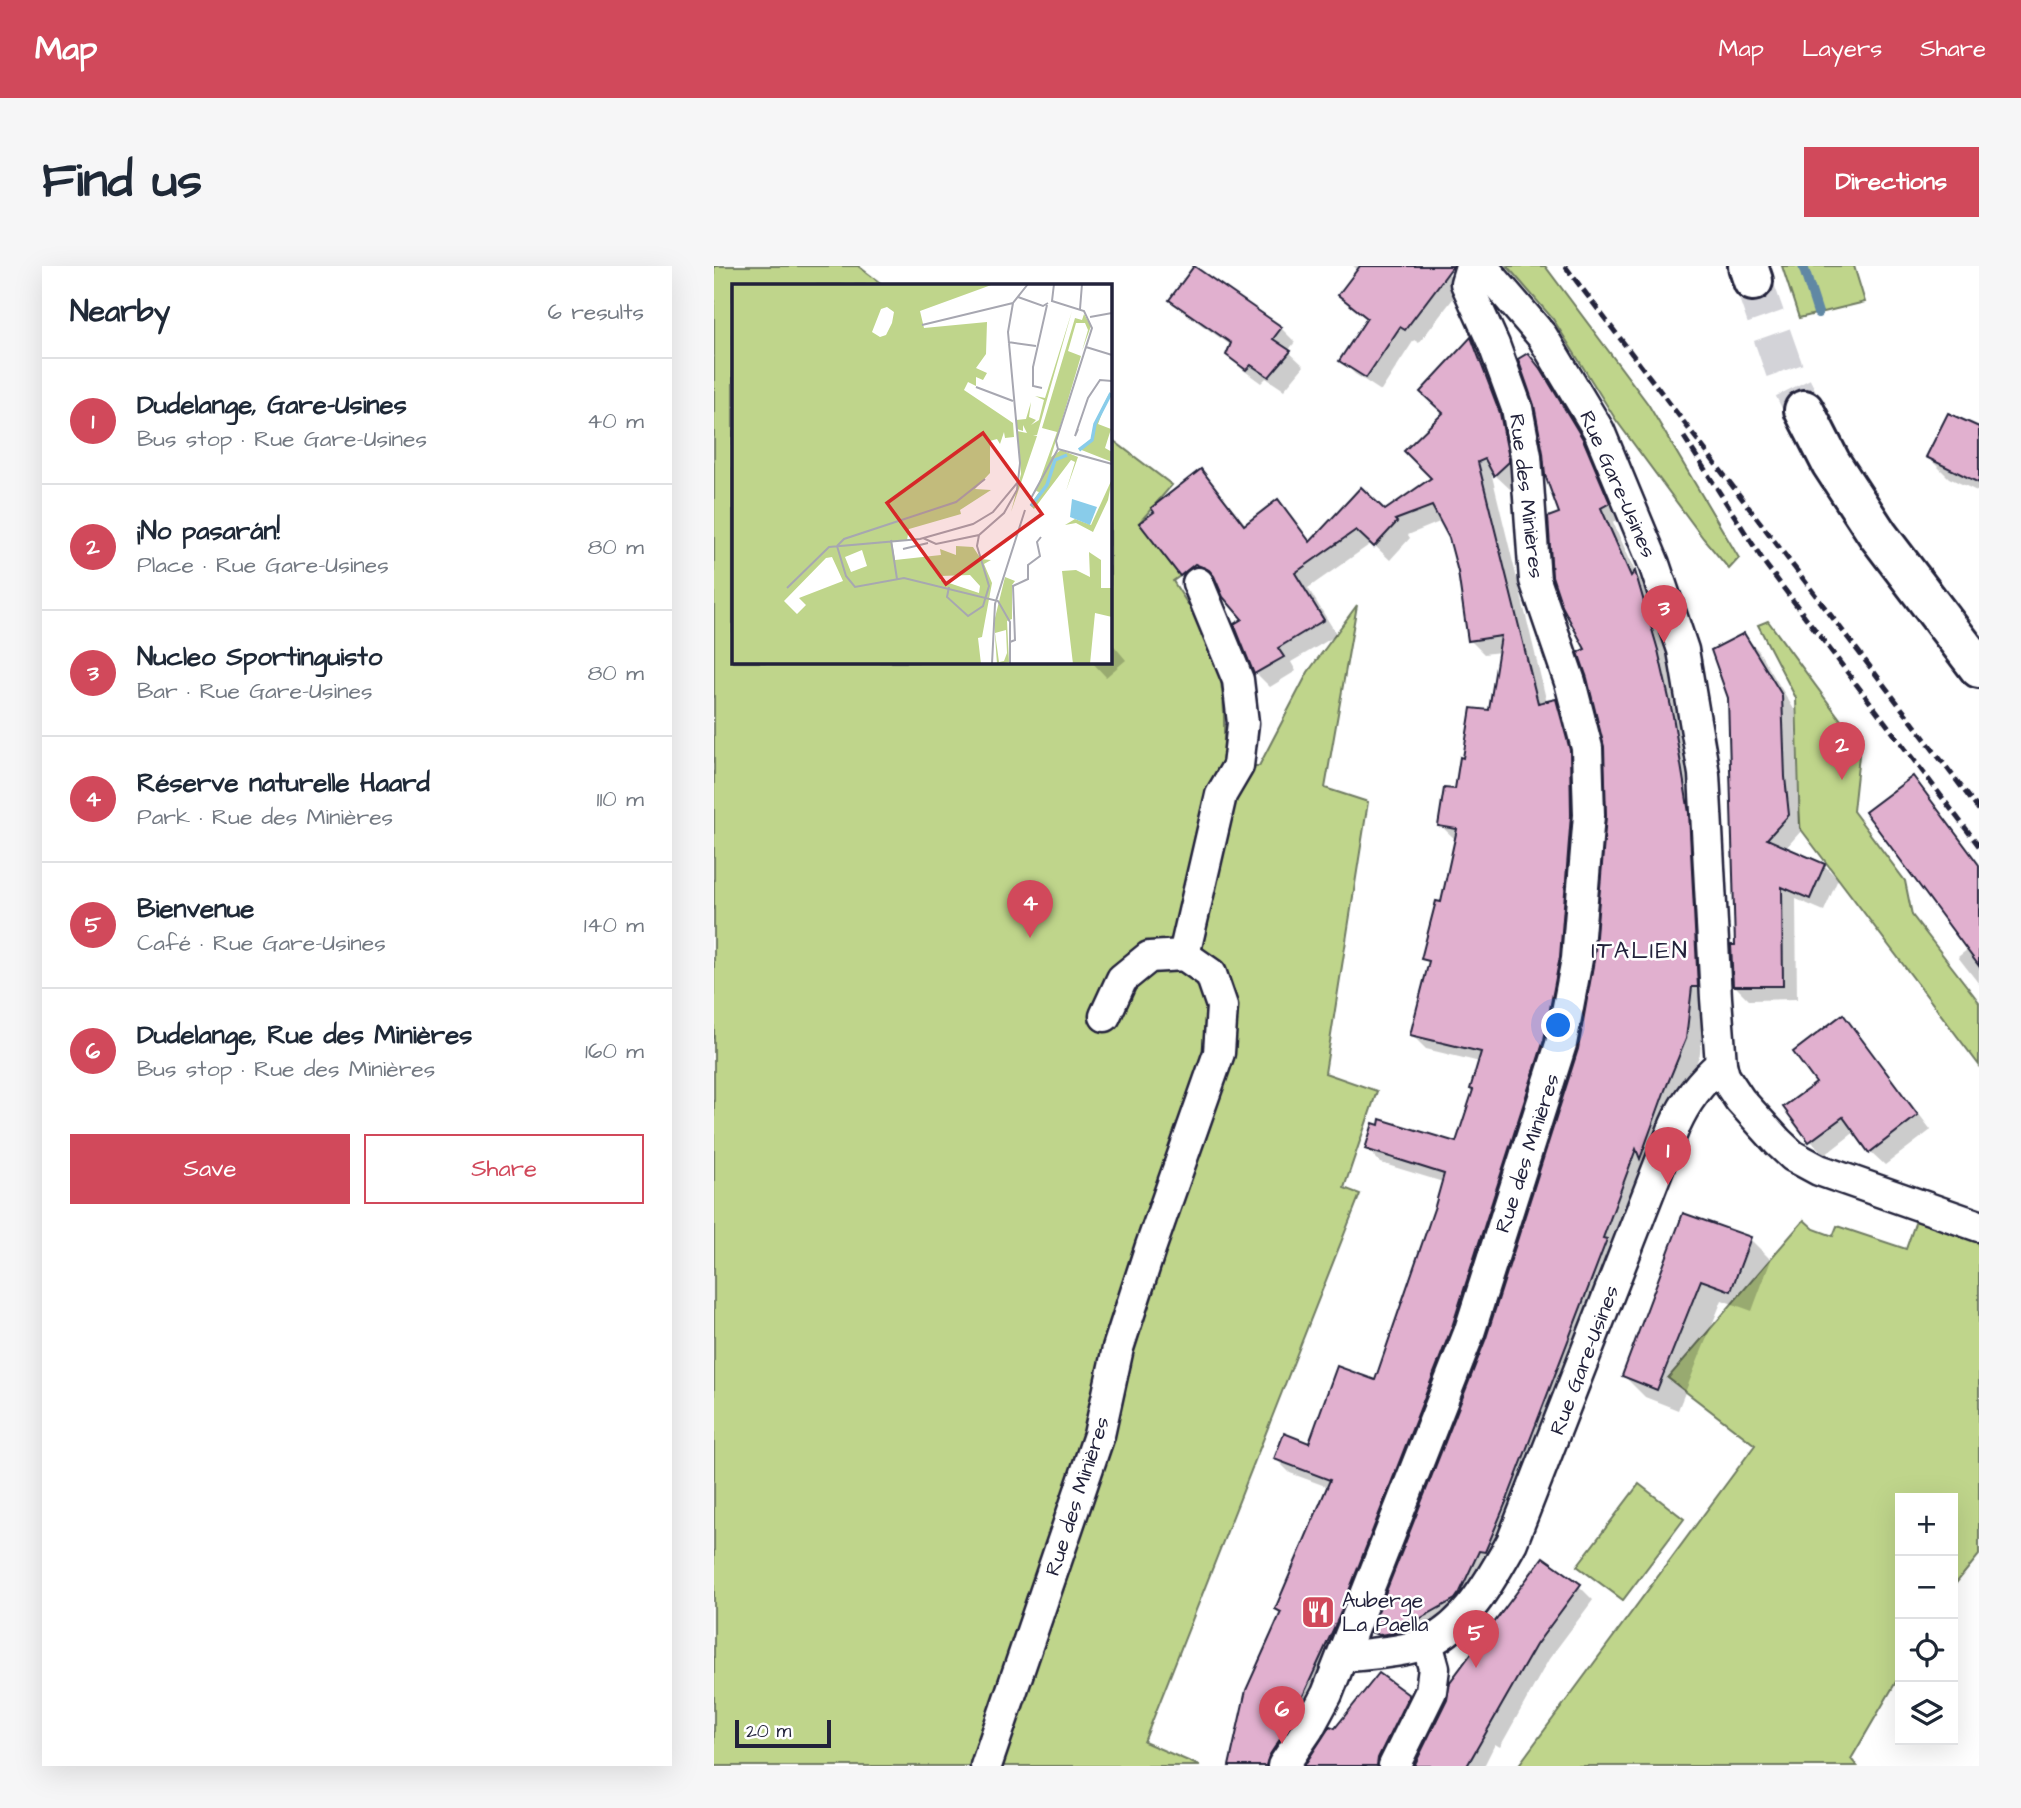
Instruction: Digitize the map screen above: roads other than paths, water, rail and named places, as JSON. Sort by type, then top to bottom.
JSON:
[{"type":"main road","points":[[1804,410],[1831,463],[1878,535],[1979,668]]},
{"type":"street","name":"Rue des Minières","points":[[1283,1766],[1327,1694],[1469,1333],[1561,1044],[1577,959],[1589,815],[1587,748],[1570,682],[1535,580],[1525,456],[1517,408],[1494,345],[1466,283],[1471,266]]},
{"type":"street","name":"Rue Gare-Usines","points":[[1482,266],[1542,337],[1599,431],[1654,564],[1683,650],[1704,774],[1721,1064],[1724,1076],[1740,1100],[1793,1156],[1818,1170],[1979,1226]]},
{"type":"street","points":[[1105,1016],[1122,979],[1149,957],[1184,955],[1221,794],[1238,766],[1243,723],[1238,680],[1198,583]]},
{"type":"street","name":"Rue des Minières","points":[[986,1766],[1099,1435],[1118,1348],[1219,1052],[1222,1006],[1210,974],[1184,955]]},
{"type":"street","name":"Rue Gare-Usines","points":[[1342,1657],[1427,1643],[1444,1633],[1463,1615],[1485,1587],[1512,1542],[1675,1125],[1693,1091],[1721,1064]]},
{"type":"street","points":[[1394,1766],[1431,1691],[1434,1668],[1427,1643]]},
{"type":"waterway","points":[[1803,266],[1818,313]]},
{"type":"tunnel","points":[[1753,281],[1785,372],[1804,410]]},
{"type":"railway","points":[[1565,266],[1979,810]]},
{"type":"railway","points":[[1684,437],[1766,565],[1979,846]]},
{"type":"place","name":"Nucleo Sportinguisto","points":[[1664,643]]},
{"type":"place","name":"¡No pasarán!","points":[[1842,780]]},
{"type":"place","name":"Réserve naturelle Haard","points":[[1030,938]]},
{"type":"place","name":"Dudelange, Gare-Usines","points":[[1668,1185]]},
{"type":"place","name":"Auberge La Paella","points":[[1318,1612]]},
{"type":"place","name":"Bienvenue","points":[[1476,1668]]},
{"type":"place","name":"Dudelange, Rue des Minières","points":[[1282,1744]]},
{"type":"district","name":"ITALIEN","points":[[1640,950]]}]
